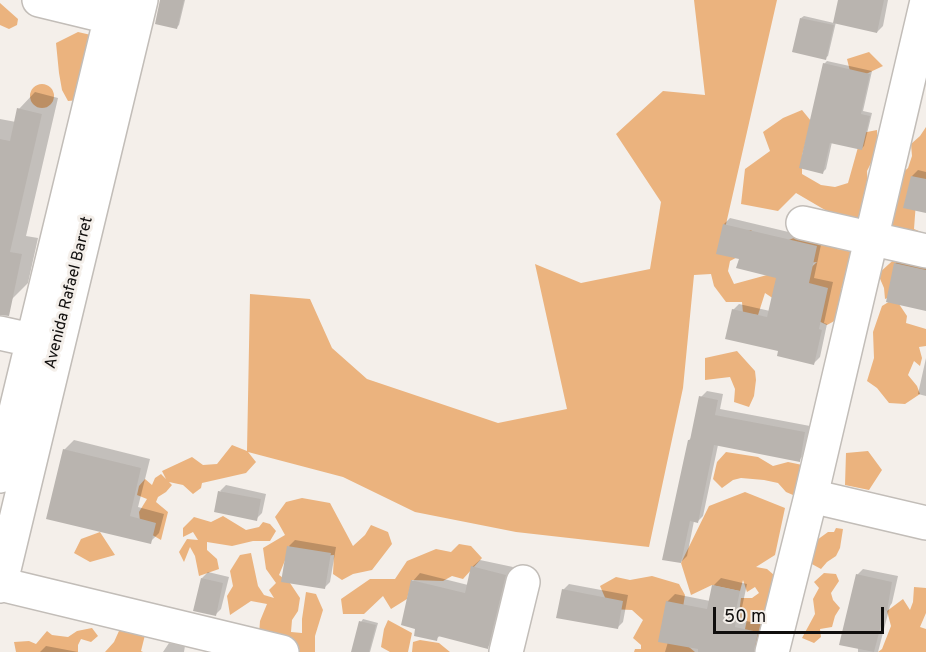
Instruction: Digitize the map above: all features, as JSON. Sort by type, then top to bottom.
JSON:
[{"type":"street","points":[[39,0],[126,10]]},
{"type":"street","points":[[772,652],[811,496],[926,5]]},
{"type":"street","name":"Avenida Rafael Barret","points":[[0,585],[45,343],[126,10]]},
{"type":"street","points":[[803,223],[926,251]]},
{"type":"street","points":[[0,333],[45,343]]},
{"type":"street","name":"Avenida Rafael Barret","points":[[0,476],[45,343]]},
{"type":"street","points":[[811,496],[926,523]]},
{"type":"street","points":[[506,652],[523,582]]},
{"type":"street","points":[[0,585],[239,647],[282,652]]},
{"type":"shaded area","points":[[694,0],[777,0],[724,233],[736,234],[751,230],[759,240],[747,252],[730,261],[728,271],[734,284],[767,275],[804,274],[817,262],[807,263],[779,244],[801,235],[834,234],[837,249],[854,251],[849,289],[841,288],[849,313],[827,325],[780,303],[765,293],[758,315],[743,313],[742,302],[726,302],[714,286],[711,274],[694,275],[683,388],[649,547],[516,532],[415,512],[343,477],[248,452],[256,462],[246,473],[202,483],[201,488],[193,494],[183,485],[169,482],[172,485],[158,497],[156,502],[168,512],[161,540],[149,533],[140,521],[139,512],[147,499],[137,495],[139,486],[145,479],[152,485],[155,478],[161,474],[166,479],[162,471],[192,457],[203,465],[217,464],[232,445],[247,451],[250,294],[310,299],[332,348],[367,379],[498,423],[567,409],[535,264],[581,283],[650,269],[661,202],[616,134],[663,91],[705,95]]},
{"type":"shaded area","points":[[0,3],[18,19],[17,25],[9,29],[0,25]]},
{"type":"shaded area","points":[[78,32],[104,38],[101,98],[68,101],[62,90],[56,43]]},
{"type":"shaded area","points":[[869,52],[883,66],[866,74],[851,75],[847,59]]},
{"type":"shaded area","points":[[42,84],[47,85],[53,91],[53,101],[47,107],[42,108],[37,107],[31,101],[30,96],[31,91],[37,85]]},
{"type":"shaded area","points":[[802,110],[811,121],[802,156],[802,174],[821,185],[835,187],[848,183],[862,133],[877,130],[877,151],[867,171],[868,194],[855,234],[849,224],[796,193],[778,211],[741,204],[745,169],[770,151],[763,132],[783,118]]},
{"type":"shaded area","points":[[926,127],[926,194],[916,202],[914,229],[926,234],[889,229],[894,180],[908,168],[912,156],[911,144]]},
{"type":"shaded area","points":[[900,254],[926,265],[926,284],[885,299],[884,288],[878,274]]},
{"type":"shaded area","points":[[895,298],[907,316],[906,323],[926,329],[926,346],[919,347],[922,358],[920,366],[914,361],[908,375],[920,394],[905,404],[889,403],[877,388],[867,381],[874,358],[873,332],[882,306]]},
{"type":"shaded area","points":[[737,351],[755,371],[754,396],[749,407],[734,402],[735,389],[730,377],[705,380],[705,358]]},
{"type":"shaded area","points":[[868,451],[882,470],[869,490],[845,485],[846,453]]},
{"type":"shaded area","points":[[726,452],[758,457],[773,466],[788,462],[812,467],[800,498],[786,492],[778,483],[764,480],[741,478],[733,480],[722,488],[713,479],[717,462]]},
{"type":"shaded area","points":[[745,492],[785,508],[775,555],[756,567],[767,569],[781,581],[757,652],[745,629],[747,619],[741,622],[739,613],[741,598],[752,598],[759,593],[755,587],[747,592],[743,580],[740,591],[712,585],[691,595],[681,563],[709,506]]},
{"type":"shaded area","points":[[302,498],[330,503],[353,546],[365,535],[371,525],[388,532],[392,544],[372,570],[353,574],[342,580],[333,574],[334,555],[286,558],[279,575],[290,583],[300,598],[298,611],[292,620],[291,632],[302,633],[306,592],[316,594],[323,610],[315,636],[315,652],[281,652],[258,648],[260,621],[267,604],[251,601],[230,615],[227,596],[233,586],[230,571],[240,555],[251,553],[258,586],[264,595],[274,598],[269,590],[276,583],[266,569],[263,548],[285,535],[275,517],[286,502]]},
{"type":"shaded area","points":[[223,516],[246,530],[259,527],[263,522],[270,524],[276,531],[270,541],[253,541],[232,546],[207,542],[207,550],[217,559],[219,569],[199,576],[195,556],[190,547],[184,562],[179,552],[187,539],[198,540],[193,532],[183,537],[183,528],[194,517],[211,522]]},
{"type":"shaded area","points":[[836,528],[843,529],[840,548],[836,556],[821,569],[810,563],[817,540],[828,532],[834,532]]},
{"type":"shaded area","points":[[100,532],[115,555],[90,562],[74,553],[81,539]]},
{"type":"shaded area","points":[[459,544],[471,546],[482,558],[463,579],[452,576],[443,581],[412,580],[407,599],[391,609],[383,596],[364,614],[343,614],[341,599],[370,579],[395,579],[407,561],[436,549],[451,552]]},
{"type":"shaded area","points":[[824,573],[836,574],[839,581],[831,593],[833,600],[840,608],[832,627],[820,629],[821,637],[814,643],[802,638],[815,614],[813,599],[819,588],[814,582]]},
{"type":"shaded area","points":[[652,576],[679,584],[685,595],[678,638],[695,652],[634,652],[635,649],[641,649],[641,645],[633,638],[643,620],[632,610],[610,609],[600,586],[616,577],[630,580]]},
{"type":"shaded area","points":[[914,587],[926,588],[926,613],[920,627],[926,629],[926,652],[878,652],[882,649],[891,626],[887,611],[903,599],[910,610]]},
{"type":"shaded area","points":[[388,620],[412,633],[408,652],[390,652],[381,647]]},
{"type":"shaded area","points":[[123,622],[146,631],[141,651],[143,652],[105,652],[114,642]]},
{"type":"shaded area","points":[[92,628],[98,636],[91,642],[81,639],[78,652],[16,652],[14,642],[29,641],[36,644],[47,631],[52,635],[68,637],[77,631]]},
{"type":"shaded area","points":[[420,640],[439,643],[450,652],[412,652],[413,642]]},
{"type":"building","points":[[160,0],[184,0],[177,29],[155,24]]},
{"type":"building","points":[[838,0],[884,0],[877,33],[833,23]]},
{"type":"building","points":[[800,18],[834,25],[826,60],[792,52]]},
{"type":"building","points":[[823,63],[870,74],[861,114],[870,116],[862,150],[830,143],[823,174],[799,168]]},
{"type":"building","points":[[17,108],[42,114],[10,252],[22,254],[9,316],[0,315],[0,139],[10,141]]},
{"type":"building","points":[[911,176],[926,179],[926,213],[903,208]]},
{"type":"building","points":[[723,224],[817,246],[809,283],[828,288],[814,365],[777,356],[778,351],[725,339],[732,309],[767,317],[776,278],[736,268],[739,259],[716,254]]},
{"type":"building","points":[[894,263],[926,270],[926,311],[886,302]]},
{"type":"building","points":[[699,396],[718,400],[715,415],[805,432],[800,462],[714,445],[698,523],[690,521],[681,563],[662,560],[688,440],[690,440]]},
{"type":"building","points":[[63,449],[141,468],[130,516],[156,523],[151,544],[46,519]]},
{"type":"building","points":[[218,491],[261,499],[257,521],[214,512]]},
{"type":"building","points":[[287,546],[331,553],[325,589],[281,582]]},
{"type":"building","points":[[471,566],[506,575],[488,649],[438,636],[437,641],[414,636],[415,629],[401,625],[411,580],[465,593]]},
{"type":"building","points":[[856,574],[892,582],[887,611],[885,610],[874,652],[839,645]]},
{"type":"building","points":[[201,578],[223,583],[216,616],[193,611]]},
{"type":"building","points":[[712,585],[740,591],[734,620],[736,620],[735,627],[758,632],[754,652],[698,652],[698,649],[658,642],[666,601],[707,609]]},
{"type":"building","points":[[562,589],[623,601],[618,629],[556,618]]},
{"type":"building","points":[[359,621],[376,625],[369,652],[351,652]]}]
